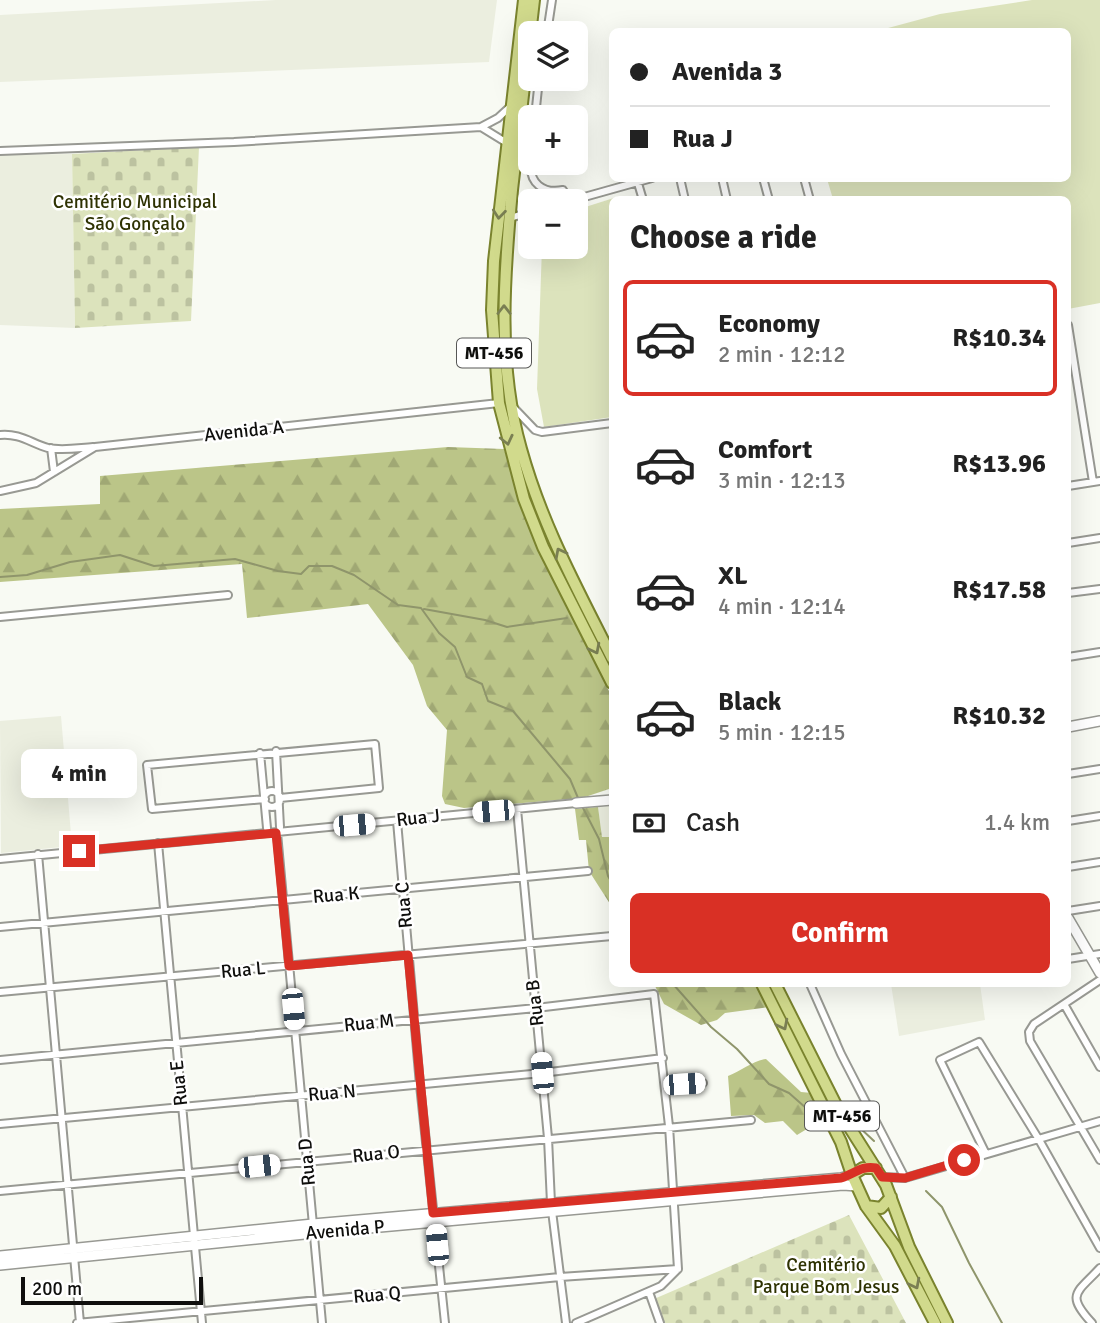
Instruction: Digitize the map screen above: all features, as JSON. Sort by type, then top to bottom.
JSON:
[{"type":"main road","name":"MT-456","points":[[524,0],[494,261],[492,310],[499,403],[524,499],[542,547],[609,677]]},
{"type":"main road","name":"MT-456","points":[[534,0],[510,218],[504,311],[512,407],[520,447],[546,526],[609,651]]},
{"type":"main road","name":"MT-456","points":[[764,987],[841,1142],[866,1206],[895,1246],[935,1323]]},
{"type":"main road","name":"MT-456","points":[[777,987],[838,1109],[879,1173],[891,1197],[909,1247],[947,1323]]},
{"type":"main road","points":[[852,1175],[863,1168],[879,1173]]},
{"type":"main road","points":[[866,1206],[881,1208],[891,1197]]},
{"type":"street","points":[[549,21],[552,0]]},
{"type":"street","points":[[0,151],[234,142],[481,127],[498,118],[510,107]]},
{"type":"street","points":[[481,127],[507,143]]},
{"type":"street","points":[[531,175],[533,181],[542,189]]},
{"type":"street","points":[[588,195],[634,182]]},
{"type":"street","points":[[510,218],[518,216]]},
{"type":"street","points":[[1071,342],[1096,482],[1071,486]]},
{"type":"street","name":"Avenida A","points":[[0,491],[36,483],[95,447],[499,403]]},
{"type":"street","points":[[512,407],[535,430],[542,432],[609,423]]},
{"type":"street","points":[[0,435],[10,434],[64,450],[95,447]]},
{"type":"street","points":[[51,448],[54,472]]},
{"type":"street","points":[[1071,543],[1100,538]]},
{"type":"street","points":[[1071,593],[1100,589]]},
{"type":"street","points":[[0,617],[228,595]]},
{"type":"street","points":[[1071,657],[1100,652]]},
{"type":"street","points":[[1071,727],[1100,722]]},
{"type":"street","points":[[375,744],[380,788],[280,798],[273,806],[266,804],[265,799],[152,809],[147,765],[276,751],[375,744]]},
{"type":"street","name":"Rua D","points":[[276,751],[283,900],[322,1323]]},
{"type":"street","points":[[260,753],[267,828]]},
{"type":"street","points":[[1071,774],[1100,769]]},
{"type":"street","name":"Rua J","points":[[581,802],[609,795]]},
{"type":"street","name":"Rua J","points":[[0,859],[278,830],[609,800]]},
{"type":"street","name":"Rua B","points":[[517,809],[552,1207],[566,1323]]},
{"type":"street","points":[[1071,821],[1100,816]]},
{"type":"street","name":"Rua C","points":[[397,821],[420,1085],[445,1323]]},
{"type":"street","name":"Rua E","points":[[158,843],[202,1323]]},
{"type":"street","points":[[38,854],[79,1323]]},
{"type":"street","points":[[1071,867],[1100,862]]},
{"type":"street","name":"Rua K","points":[[0,927],[588,871]]},
{"type":"street","points":[[1071,911],[1100,906]]},
{"type":"street","points":[[1071,922],[1095,955],[1100,973]]},
{"type":"street","name":"Rua L","points":[[0,992],[609,936]]},
{"type":"street","points":[[1071,959],[1095,955]]},
{"type":"street","points":[[1100,981],[1034,1024],[1029,1032],[1030,1041],[1100,1160]]},
{"type":"street","points":[[811,987],[841,1054],[905,1178]]},
{"type":"street","name":"Rua M","points":[[0,1060],[654,994],[663,1058]]},
{"type":"street","points":[[1064,1004],[1100,1067]]},
{"type":"street","points":[[986,1154],[940,1060],[979,1042],[1038,1138],[1100,1248]]},
{"type":"street","points":[[576,1323],[661,1286],[678,1269],[663,1058]]},
{"type":"street","name":"Rua N","points":[[0,1124],[542,1073],[663,1058]]},
{"type":"street","points":[[666,1086],[703,1083]]},
{"type":"street","name":"Rua O","points":[[0,1191],[751,1120]]},
{"type":"street","points":[[891,1197],[896,1185],[905,1178],[1100,1121]]},
{"type":"street","points":[[879,1173],[905,1178]]},
{"type":"street","name":"Avenida P","points":[[0,1265],[73,1253],[193,1240],[674,1196],[852,1175]]},
{"type":"street","name":"Avenida P","points":[[674,1196],[857,1186]]},
{"type":"street","name":"Avenida P","points":[[0,1256],[73,1253]]},
{"type":"street","points":[[1092,1323],[1077,1307],[1075,1300],[1078,1292],[1100,1268]]},
{"type":"street","name":"Rua Q","points":[[79,1323],[560,1277],[678,1269]]},
{"type":"street","points":[[649,1292],[660,1323]]},
{"type":"shaded area","points":[[276,0],[497,0],[489,62],[0,82],[0,15]]},
{"type":"shaded area","points":[[72,154],[75,328],[0,325],[0,155]]},
{"type":"shaded area","points":[[61,716],[72,846],[1,853],[0,721]]},
{"type":"shaded area","points":[[609,806],[609,837],[602,837],[598,807]]},
{"type":"shaded area","points":[[891,987],[980,987],[985,1020],[899,1036]]},
{"type":"green space","points":[[1032,0],[1100,0],[1100,303],[1071,308],[1071,196],[832,196],[828,182],[1071,182],[1071,28],[888,28],[940,14]]},
{"type":"green space","name":"Cemitério Municipal São Gonçalo","points":[[199,147],[191,321],[75,328],[72,154]]},
{"type":"green space","points":[[609,200],[609,417],[544,427],[537,389],[542,259],[588,259],[588,206]]},
{"type":"green space","points":[[448,447],[504,449],[535,543],[609,691],[609,789],[582,798],[464,808],[445,804],[442,796],[447,730],[427,706],[413,665],[368,604],[247,618],[242,564],[0,582],[0,509],[100,504],[100,476]]},
{"type":"green space","points":[[598,807],[602,837],[609,837],[609,902],[589,871],[586,840],[579,840],[575,809]]},
{"type":"green space","points":[[656,987],[758,987],[769,1007],[725,1013],[717,1020],[701,1025],[664,1004]]},
{"type":"green space","points":[[766,1059],[801,1092],[812,1093],[823,1113],[820,1121],[797,1135],[783,1121],[765,1123],[754,1115],[731,1116],[728,1076]]},
{"type":"green space","name":"Cemitério Parque Bom Jesus","points":[[849,1215],[906,1323],[663,1323],[654,1299]]},
{"type":"waterway","points":[[0,577],[27,575],[70,562],[120,555],[154,566],[235,559],[278,571],[301,574],[309,566],[332,566],[354,575],[398,605],[421,608],[439,633],[455,647],[467,677],[482,684],[488,701],[513,711],[570,779],[578,798]]},
{"type":"waterway","points":[[424,609],[485,620],[507,627],[567,618]]},
{"type":"waterway","points":[[582,806],[599,839],[609,878]]},
{"type":"waterway","points":[[676,987],[711,1027],[737,1049],[769,1084],[789,1093],[806,1108]]},
{"type":"waterway","points":[[859,1127],[874,1141]]},
{"type":"waterway","points":[[926,1191],[942,1207],[1002,1323]]},
{"type":"route","points":[[79,851],[276,833],[289,966],[408,955],[433,1213],[841,1178],[870,1167],[876,1168],[882,1177],[905,1178],[964,1160]]}]
